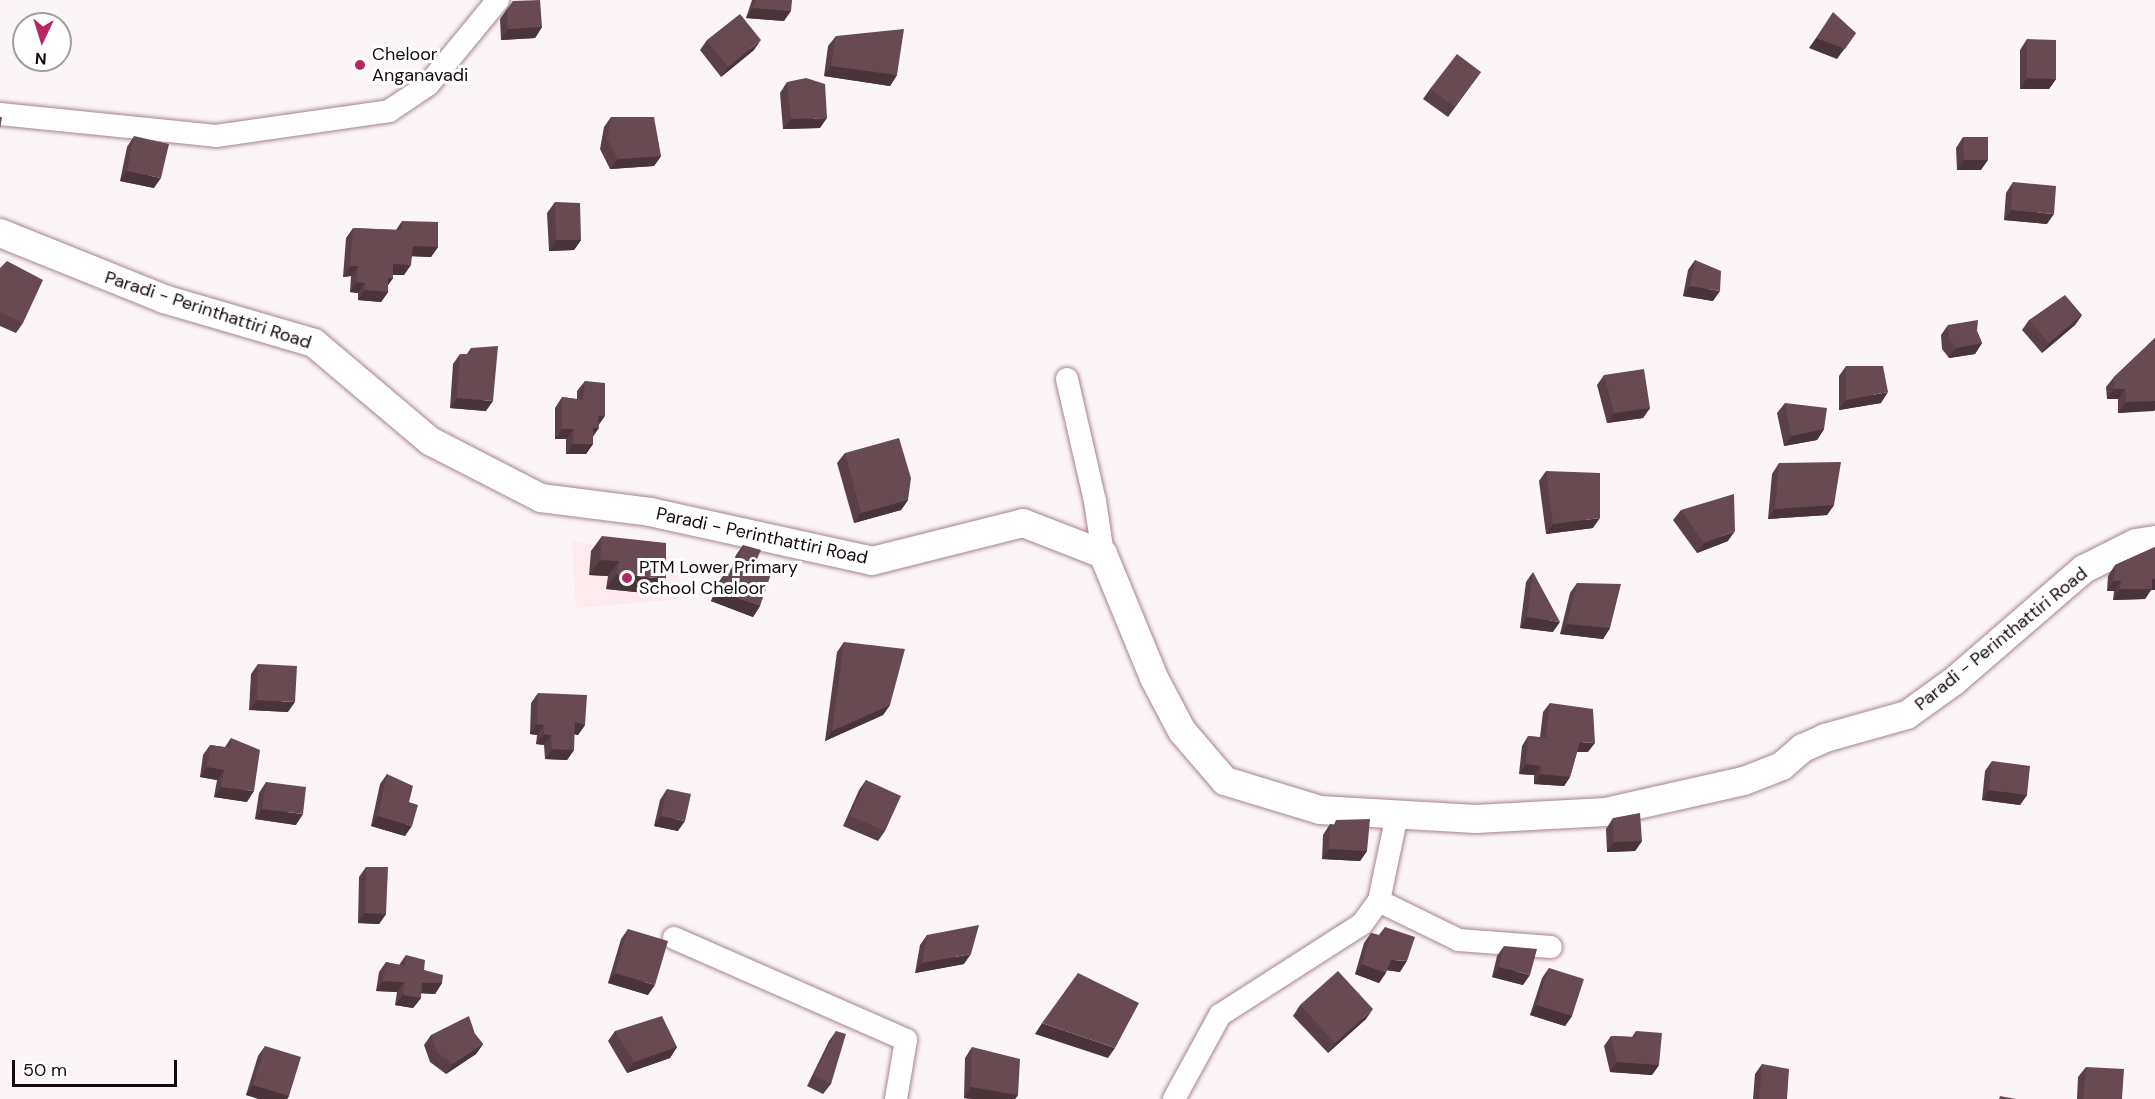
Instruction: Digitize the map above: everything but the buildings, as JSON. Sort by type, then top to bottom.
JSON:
[{"type":"main road","name":"Paradi - Perinthattiri Road","points":[[0,233],[164,299],[314,343],[430,441],[541,498],[650,512],[872,561],[1023,523],[1103,554],[1154,678],[1182,731],[1225,782],[1320,810],[1476,819],[1605,812],[1744,781],[1782,766],[1803,748],[1825,738],[1907,715],[1953,682],[2084,568],[2136,543],[2155,540]]},
{"type":"street","points":[[0,114],[216,136],[389,111],[428,85],[498,0]]},
{"type":"street","points":[[1067,379],[1095,501],[1103,554]]},
{"type":"street","points":[[1174,1099],[1220,1015],[1362,924],[1379,901],[1397,815]]},
{"type":"street","points":[[1379,901],[1459,940],[1551,947]]},
{"type":"street","points":[[674,938],[906,1040],[896,1099]]},
{"type":"shaded area","name":"PTM Lower Primary School Cheloor","points":[[572,541],[676,557],[682,599],[576,608]]},
{"type":"place","name":"Cheloor Anganavadi","points":[[360,65]]},
{"type":"place","name":"PTM Lower Primary School Cheloor","points":[[627,578]]}]
